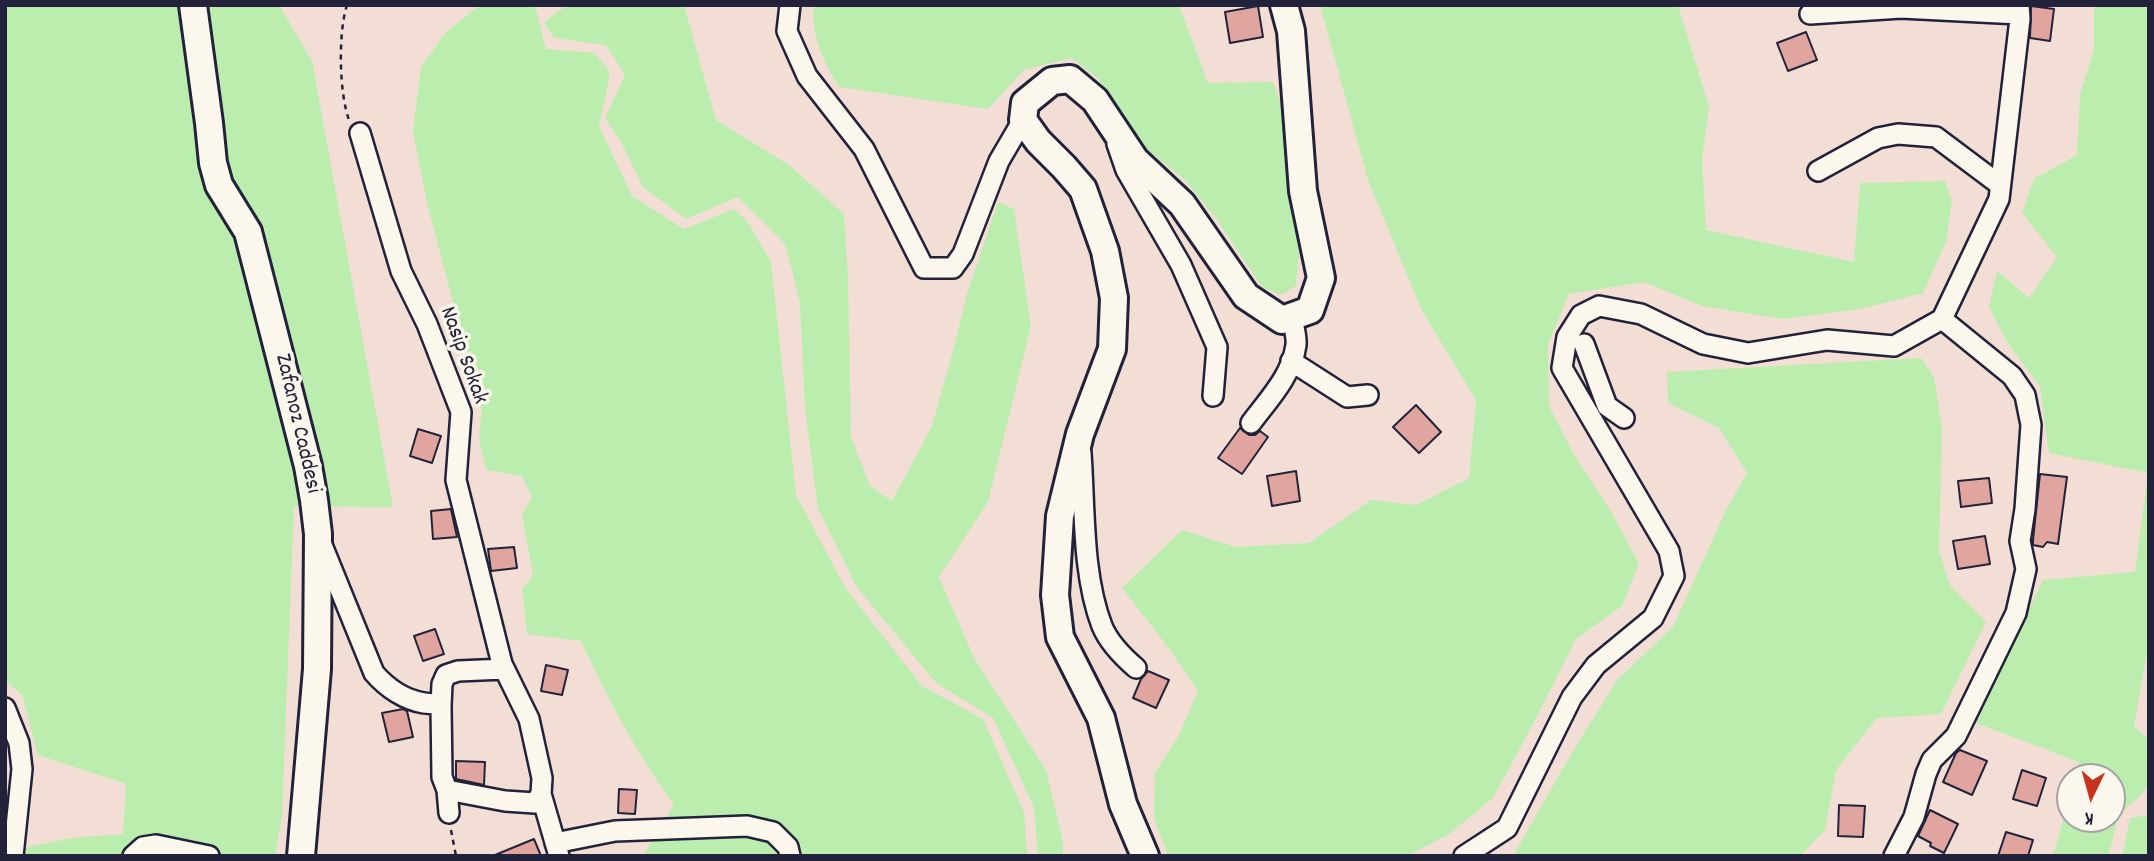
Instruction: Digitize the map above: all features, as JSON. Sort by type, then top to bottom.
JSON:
[{"type":"street","name":"Zafanoz Caddesi","points":[[192,5],[209,122],[212,163],[219,186],[248,232],[308,466],[318,534],[317,669],[301,856]]},
{"type":"street","points":[[790,5],[787,31],[807,76],[864,149],[924,268],[953,268],[963,254],[999,161],[1023,120],[1026,103],[1052,81],[1070,79],[1095,100],[1135,160],[1182,204],[1246,296],[1282,320],[1310,310],[1321,278],[1303,191],[1291,32],[1284,5]]},
{"type":"street","points":[[1468,855],[1507,828],[1572,697],[1596,665],[1653,618],[1674,576],[1670,551],[1562,368],[1567,337],[1581,315],[1599,306],[1641,314],[1703,344],[1748,354],[1827,340],[1894,346],[1942,319],[1998,199],[2019,9],[1901,8],[1810,14]]},
{"type":"street","points":[[1023,120],[1038,141],[1083,189],[1105,251],[1114,298],[1112,349],[1080,434],[1060,516],[1055,595],[1060,637],[1101,718],[1123,804],[1145,856]]},
{"type":"street","points":[[1108,120],[1126,170],[1181,265],[1217,347],[1213,396]]},
{"type":"street","name":"Nasip Sokak","points":[[360,133],[401,271],[427,324],[461,412],[456,480],[504,669],[529,719],[542,778],[541,794],[557,849]]},
{"type":"street","points":[[1818,171],[1878,138],[1898,134],[1936,138],[2000,185]]},
{"type":"street","points":[[1251,423],[1278,386],[1291,360],[1296,342],[1292,317]]},
{"type":"street","points":[[1894,856],[1914,817],[1926,774],[1933,760],[1956,736],[2016,613],[2026,569],[2020,541],[2031,425],[2025,396],[2012,376],[1942,319]]},
{"type":"street","points":[[1584,344],[1607,406],[1625,418]]},
{"type":"street","points":[[1291,360],[1347,397],[1368,395]]},
{"type":"street","points":[[1592,421],[1607,406]]},
{"type":"street","points":[[1080,434],[1089,576],[1102,627],[1116,650],[1136,668]]},
{"type":"street","points":[[318,534],[374,673],[399,695],[441,706]]},
{"type":"street","points":[[449,813],[447,790],[442,776],[442,684],[446,675],[458,671],[504,669]]},
{"type":"street","points":[[5,708],[19,743],[22,769],[13,856]]},
{"type":"street","points":[[447,790],[505,801],[535,803],[541,794]]},
{"type":"street","points":[[557,849],[615,831],[747,826],[774,832],[788,847],[790,856]]},
{"type":"street","points":[[133,856],[143,847],[156,845],[209,856]]},
{"type":"path","points":[[347,5],[341,54],[343,99],[348,119],[360,133]]},
{"type":"path","points":[[449,813],[456,856]]},
{"type":"green space","points":[[5,5],[279,5],[312,61],[393,507],[294,506],[282,818],[275,856],[24,856],[27,847],[72,838],[123,834],[126,784],[38,755],[22,695],[5,681]]},
{"type":"green space","points":[[480,5],[535,5],[546,49],[594,53],[609,70],[599,126],[632,196],[684,229],[734,209],[747,221],[771,262],[796,495],[846,589],[922,686],[983,719],[1024,812],[1027,856],[643,856],[674,805],[623,725],[581,641],[527,634],[522,589],[533,576],[522,514],[532,497],[522,476],[486,470],[479,441],[483,389],[464,344],[427,203],[413,131],[421,67],[445,33]]},
{"type":"green space","points":[[567,5],[684,5],[716,120],[789,165],[844,214],[851,437],[870,486],[892,501],[932,426],[967,294],[998,202],[1014,209],[1031,326],[988,502],[939,577],[974,658],[1046,770],[1063,842],[1063,856],[1038,856],[1034,808],[993,718],[936,683],[856,586],[818,509],[805,409],[800,303],[785,244],[738,197],[686,219],[643,187],[622,144],[605,118],[625,75],[606,45],[554,38],[544,22]]},
{"type":"green space","points":[[814,5],[1179,5],[1208,83],[1273,82],[1283,109],[1286,158],[1299,251],[1296,286],[1281,295],[1262,287],[1215,217],[1187,182],[1135,139],[1099,79],[1071,58],[1024,70],[988,109],[839,87],[819,48],[814,26]]},
{"type":"green space","points":[[1320,5],[1678,5],[1709,107],[1702,159],[1706,230],[1854,262],[1860,183],[1945,181],[1952,201],[1946,242],[1923,293],[1860,309],[1783,319],[1702,306],[1644,282],[1569,294],[1548,344],[1549,406],[1573,453],[1612,513],[1639,564],[1622,606],[1576,639],[1493,798],[1448,835],[1407,856],[1168,856],[1154,818],[1155,773],[1179,735],[1198,691],[1122,588],[1182,530],[1236,547],[1309,543],[1371,500],[1416,505],[1469,478],[1476,400],[1422,311],[1368,180]]},
{"type":"green space","points":[[2094,5],[2149,5],[2149,641],[2134,726],[2149,740],[2149,783],[2140,796],[2126,808],[2126,763],[2079,763],[1976,723],[2043,580],[2135,572],[2148,473],[2049,453],[2040,387],[2007,342],[1989,307],[1997,271],[2029,298],[2057,257],[2022,213],[2034,179],[2077,155],[2080,95],[2094,49]]},
{"type":"green space","points":[[1921,358],[1934,377],[1942,428],[1939,551],[1950,586],[1986,622],[1941,714],[1877,718],[1836,770],[1825,830],[1800,856],[1513,856],[1617,680],[1673,627],[1727,508],[1747,473],[1719,428],[1668,403],[1667,372]]},
{"type":"green space","points":[[2149,815],[2149,856],[2122,856],[2130,818]]},
{"type":"green space","points":[[2059,833],[2114,833],[2108,856],[2053,856]]},
{"type":"building","points":[[1258,6],[1263,37],[1230,43],[1225,12]]},
{"type":"building","points":[[2031,6],[2054,9],[2050,41],[2030,38]]},
{"type":"building","points":[[1806,32],[1817,60],[1788,71],[1777,43]]},
{"type":"building","points":[[1416,405],[1441,432],[1419,453],[1393,427]]},
{"type":"building","points":[[1240,428],[1249,435],[1260,431],[1268,437],[1242,474],[1218,458]]},
{"type":"building","points":[[418,429],[441,436],[432,463],[410,456]]},
{"type":"building","points":[[1296,471],[1300,501],[1272,506],[1267,476]]},
{"type":"building","points":[[2040,474],[2067,477],[2058,544],[2047,542],[2043,547],[2033,545]]},
{"type":"building","points":[[1989,478],[1992,503],[1961,507],[1958,481]]},
{"type":"building","points":[[451,509],[457,537],[433,539],[431,511]]},
{"type":"building","points":[[1985,536],[1990,564],[1958,569],[1953,541]]},
{"type":"building","points":[[514,547],[517,568],[491,571],[488,549]]},
{"type":"building","points":[[435,629],[444,654],[423,661],[414,636]]},
{"type":"building","points":[[546,665],[568,670],[562,695],[541,691]]},
{"type":"building","points":[[1148,671],[1169,680],[1156,708],[1133,698],[1141,679]]},
{"type":"building","points":[[403,709],[407,711],[413,737],[389,742],[382,713]]},
{"type":"building","points":[[1960,750],[1987,761],[1972,795],[1943,782],[1956,753]]},
{"type":"building","points":[[456,761],[485,762],[484,785],[456,779]]},
{"type":"building","points":[[2022,770],[2046,778],[2037,806],[2013,799]]},
{"type":"building","points":[[619,789],[637,790],[635,814],[618,813]]},
{"type":"building","points":[[1839,805],[1865,806],[1863,837],[1838,836]]},
{"type":"building","points":[[1930,810],[1958,824],[1944,853],[1918,836]]},
{"type":"building","points":[[2006,832],[2033,840],[2028,856],[1998,856]]},
{"type":"building","points":[[534,839],[541,856],[495,856],[495,855]]}]
